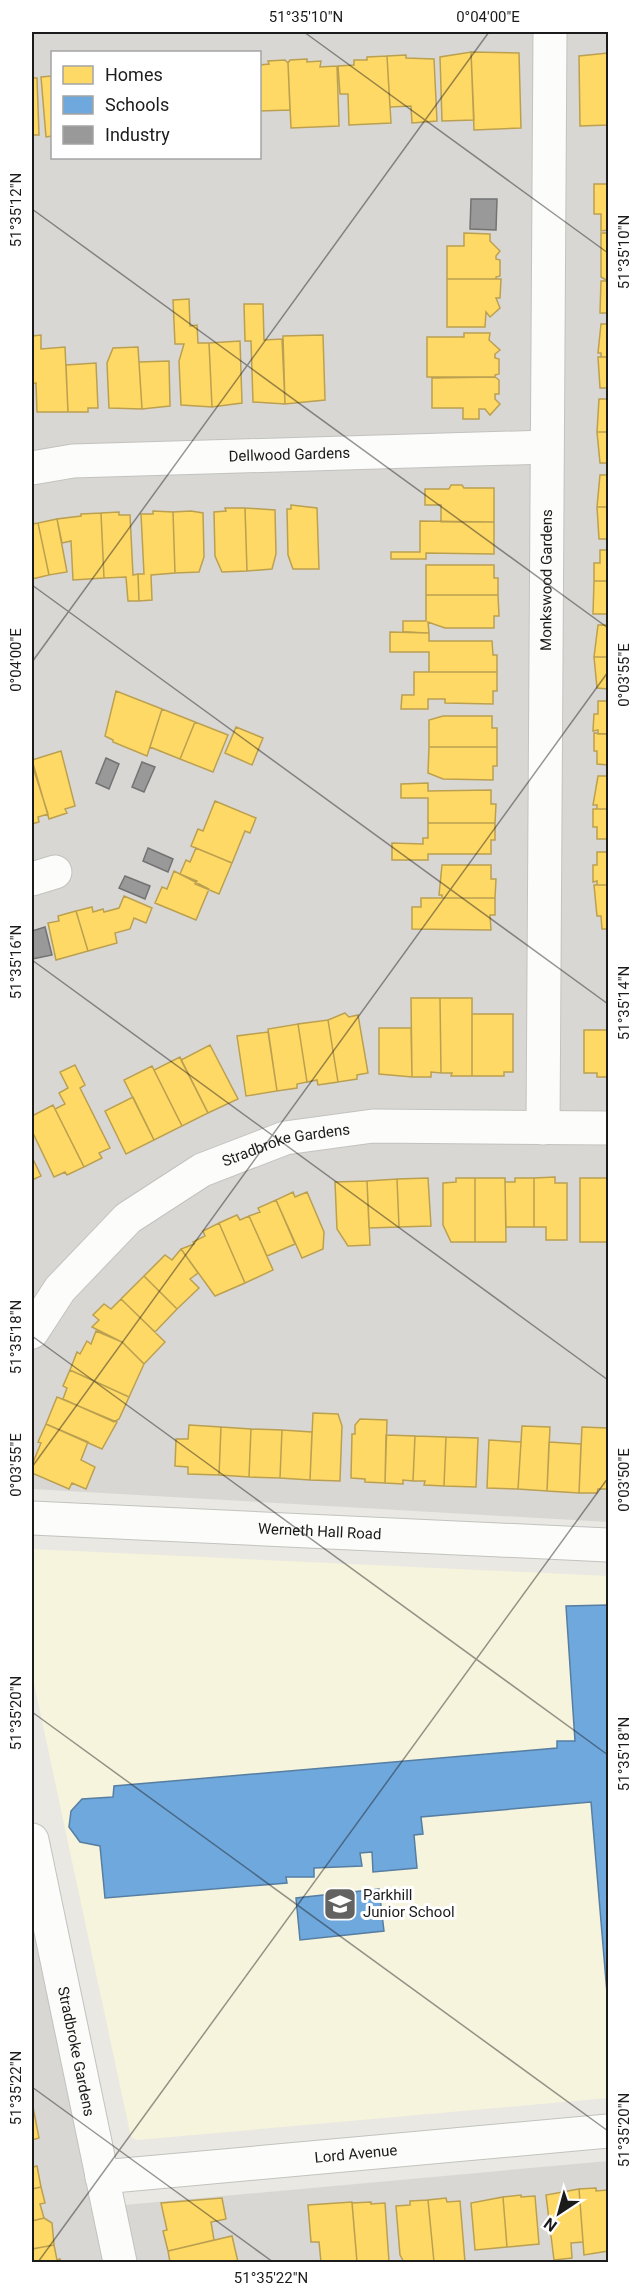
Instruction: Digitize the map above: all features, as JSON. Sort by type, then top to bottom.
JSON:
[{"type":"street","name":"Monkswood Gardens","points":[[543,1128],[550,32]]},
{"type":"street","name":"Dellwood Gardens","points":[[32,468],[73,462],[547,447]]},
{"type":"street","name":"Stradbroke Gardens","points":[[32,1332],[60,1289],[128,1218],[202,1170],[285,1138],[373,1126],[609,1128]]},
{"type":"street","name":"Werneth Hall Road","points":[[32,1518],[609,1545]]},
{"type":"street","name":"Stradbroke Gardens","points":[[32,1840],[120,2262]]},
{"type":"street","name":"Lord Avenue","points":[[102,2177],[609,2130]]},
{"type":"shaded area","points":[[32,32],[608,32],[608,1522],[32,1489]]},
{"type":"shaded area","name":"Parkhill Junior School","points":[[32,1549],[608,1576],[608,2098],[137,2140],[131,2137],[32,1674]]},
{"type":"shaded area","points":[[32,1914],[91,2208],[608,2161],[608,2262],[32,2262]]},
{"type":"building: Homes","points":[[471,52],[519,53],[521,128],[474,130]]},
{"type":"building: Homes","points":[[471,52],[474,120],[442,121],[440,57]]},
{"type":"building: Homes","points":[[608,53],[608,125],[580,126],[579,56]]},
{"type":"building: Homes","points":[[406,55],[406,58],[434,59],[437,121],[412,123],[411,106],[390,107],[387,56]]},
{"type":"building: Homes","points":[[387,56],[391,123],[349,125],[348,94],[340,94],[338,66],[354,65],[354,60],[367,60],[367,57]]},
{"type":"building: Homes","points":[[307,59],[307,62],[321,61],[320,67],[337,66],[339,126],[291,128],[288,63],[290,60]]},
{"type":"building: Homes","points":[[285,60],[288,63],[290,110],[261,111],[261,65],[269,64],[268,61]]},
{"type":"building: Homes","points":[[51,76],[51,136],[46,137],[41,77]]},
{"type":"building: Homes","points":[[32,78],[37,78],[39,135],[32,135]]},
{"type":"building: Homes","points":[[594,184],[608,184],[608,230],[601,231],[601,214],[594,214]]},
{"type":"building: Homes","points":[[464,233],[490,234],[490,241],[500,251],[496,259],[500,260],[500,276],[496,279],[447,279],[447,246],[464,246]]},
{"type":"building: Homes","points":[[601,233],[608,233],[608,281],[601,277]]},
{"type":"building: Homes","points":[[447,279],[501,279],[500,298],[496,298],[500,308],[490,317],[486,312],[485,327],[447,327]]},
{"type":"building: Homes","points":[[601,281],[608,281],[608,313],[600,313]]},
{"type":"building: Homes","points":[[189,299],[190,326],[197,325],[198,343],[209,343],[212,407],[181,405],[179,361],[184,344],[175,344],[173,300]]},
{"type":"building: Homes","points":[[244,304],[263,304],[264,340],[282,339],[285,404],[253,402],[251,341],[245,341]]},
{"type":"building: Homes","points":[[601,324],[608,324],[608,357],[601,357],[601,353],[598,353]]},
{"type":"building: Homes","points":[[464,333],[490,333],[489,340],[500,350],[495,354],[495,358],[499,359],[499,374],[495,377],[427,377],[427,337],[464,337]]},
{"type":"building: Homes","points":[[41,335],[41,349],[65,347],[68,412],[37,412],[36,383],[32,384],[32,336]]},
{"type":"building: Homes","points":[[323,335],[325,400],[285,404],[283,336]]},
{"type":"building: Homes","points":[[240,341],[242,403],[212,407],[209,343]]},
{"type":"building: Homes","points":[[138,347],[142,409],[109,408],[107,363],[113,348]]},
{"type":"building: Homes","points":[[598,357],[608,357],[608,388],[600,388]]},
{"type":"building: Homes","points":[[169,361],[170,406],[142,409],[139,362]]},
{"type":"building: Homes","points":[[96,363],[98,408],[88,408],[88,412],[68,412],[66,365]]},
{"type":"building: Homes","points":[[495,377],[499,380],[499,394],[495,394],[495,399],[500,404],[490,415],[485,409],[479,409],[479,419],[463,419],[463,408],[432,408],[432,378]]},
{"type":"building: Homes","points":[[599,399],[608,399],[608,432],[597,432]]},
{"type":"building: Homes","points":[[597,432],[608,432],[608,463],[600,463]]},
{"type":"building: Homes","points":[[600,475],[608,475],[608,507],[597,507]]},
{"type":"building: Homes","points":[[451,485],[462,485],[464,488],[494,488],[494,522],[441,522],[441,505],[425,505],[425,489],[449,489]]},
{"type":"building: Homes","points":[[291,505],[317,508],[319,569],[293,569],[288,555],[287,509],[291,509]]},
{"type":"building: Homes","points":[[597,507],[608,507],[608,539],[599,539]]},
{"type":"building: Homes","points":[[225,508],[245,508],[247,571],[222,572],[215,556],[214,512],[226,511]]},
{"type":"building: Homes","points":[[245,508],[275,510],[276,554],[272,569],[247,571]]},
{"type":"building: Homes","points":[[153,511],[173,512],[175,573],[151,575],[152,600],[139,601],[138,574],[144,574],[141,514],[153,514]]},
{"type":"building: Homes","points":[[119,512],[119,515],[130,515],[133,575],[138,574],[139,601],[128,601],[126,577],[104,578],[101,513]]},
{"type":"building: Homes","points":[[173,512],[203,513],[204,557],[199,572],[175,573]]},
{"type":"building: Homes","points":[[101,513],[104,578],[73,580],[71,541],[62,543],[57,519]]},
{"type":"building: Homes","points":[[57,519],[67,572],[49,575],[38,523]]},
{"type":"building: Homes","points":[[420,521],[494,522],[494,554],[426,553],[426,559],[391,559],[391,552],[420,552]]},
{"type":"building: Homes","points":[[38,523],[49,575],[32,579],[32,524]]},
{"type":"building: Homes","points":[[600,550],[608,550],[608,581],[594,581],[594,563],[600,563]]},
{"type":"building: Homes","points":[[426,565],[494,565],[494,578],[498,578],[498,595],[426,595]]},
{"type":"building: Homes","points":[[594,581],[608,581],[608,614],[593,614]]},
{"type":"building: Homes","points":[[426,595],[498,595],[499,616],[494,616],[494,628],[445,628],[428,622],[429,633],[403,632],[403,621],[426,621]]},
{"type":"building: Homes","points":[[598,625],[608,625],[608,657],[594,657]]},
{"type":"building: Homes","points":[[390,632],[429,633],[429,641],[492,641],[493,655],[497,655],[497,672],[429,672],[429,652],[390,652]]},
{"type":"building: Homes","points":[[594,657],[608,657],[608,689],[597,688]]},
{"type":"building: Homes","points":[[414,672],[497,672],[497,691],[493,691],[493,704],[445,703],[445,699],[428,699],[428,709],[401,709],[402,695],[414,695]]},
{"type":"building: Homes","points":[[116,691],[162,709],[147,756],[113,742],[105,736]]},
{"type":"building: Homes","points":[[598,701],[608,701],[608,734],[598,734],[598,730],[593,731],[594,714],[598,714]]},
{"type":"building: Homes","points":[[162,709],[195,722],[180,759],[150,747]]},
{"type":"building: Homes","points":[[443,716],[492,716],[492,728],[497,728],[497,747],[429,747],[429,720]]},
{"type":"building: Homes","points":[[195,722],[228,735],[213,772],[180,759]]},
{"type":"building: Homes","points":[[236,727],[263,738],[252,765],[225,753]]},
{"type":"building: Homes","points":[[594,733],[608,734],[608,765],[597,764]]},
{"type":"building: Homes","points":[[429,747],[497,747],[497,766],[493,766],[493,780],[443,779],[428,773]]},
{"type":"building: Homes","points":[[61,751],[75,806],[65,809],[67,813],[49,819],[32,760]]},
{"type":"building: Homes","points":[[32,764],[48,814],[38,817],[39,822],[32,824]]},
{"type":"building: Homes","points":[[598,776],[608,776],[608,809],[597,809],[597,805],[593,805]]},
{"type":"building: Homes","points":[[428,783],[428,791],[491,790],[491,804],[496,804],[495,823],[428,823],[428,798],[401,798],[401,784]]},
{"type":"building: Homes","points":[[215,801],[256,818],[250,833],[245,831],[232,863],[191,846],[198,829],[203,831]]},
{"type":"building: Homes","points":[[593,809],[608,809],[608,839],[597,839],[597,827],[593,827]]},
{"type":"building: Homes","points":[[428,823],[495,823],[495,840],[491,840],[491,854],[428,854],[428,860],[392,860],[392,843],[423,844],[423,838],[428,838]]},
{"type":"building: Homes","points":[[196,848],[232,863],[219,894],[195,884],[197,881],[180,874],[186,860],[190,862]]},
{"type":"building: Homes","points":[[597,852],[608,852],[608,885],[597,885],[597,881],[593,882],[593,865],[597,865]]},
{"type":"building: Homes","points":[[442,865],[491,865],[491,879],[496,879],[495,898],[442,898],[442,895],[439,895]]},
{"type":"building: Homes","points":[[174,871],[209,889],[196,920],[155,903],[162,887],[167,889]]},
{"type":"building: Homes","points":[[594,885],[608,885],[608,929],[602,929],[601,916],[597,916]]},
{"type":"building: Homes","points":[[124,896],[152,908],[146,923],[134,918],[130,929],[115,933],[117,943],[88,951],[76,911],[92,907],[93,912],[103,909],[104,912],[119,908]]},
{"type":"building: Homes","points":[[421,898],[495,898],[495,915],[490,915],[491,930],[412,929],[412,907],[421,907]]},
{"type":"building: Homes","points":[[76,911],[88,951],[56,960],[48,923],[59,921],[58,916]]},
{"type":"building: Homes","points":[[411,998],[440,998],[441,1073],[431,1072],[431,1077],[412,1077]]},
{"type":"building: Homes","points":[[440,998],[472,998],[472,1076],[451,1076],[452,1073],[441,1073]]},
{"type":"building: Homes","points":[[345,1013],[349,1017],[358,1015],[368,1073],[357,1075],[357,1079],[338,1082],[328,1020]]},
{"type":"building: Homes","points":[[472,1014],[513,1014],[513,1072],[504,1072],[504,1076],[472,1076]]},
{"type":"building: Homes","points":[[328,1020],[338,1082],[318,1085],[317,1080],[307,1082],[298,1024]]},
{"type":"building: Homes","points":[[298,1024],[307,1082],[297,1084],[297,1088],[277,1091],[268,1029]]},
{"type":"building: Homes","points":[[379,1028],[411,1028],[412,1077],[379,1074]]},
{"type":"building: Homes","points":[[584,1030],[608,1030],[608,1077],[597,1077],[597,1073],[584,1073]]},
{"type":"building: Homes","points":[[268,1032],[277,1091],[246,1096],[237,1036]]},
{"type":"building: Homes","points":[[210,1045],[238,1099],[208,1113],[181,1060]]},
{"type":"building: Homes","points":[[180,1057],[208,1113],[182,1126],[154,1070]]},
{"type":"building: Homes","points":[[75,1065],[85,1085],[80,1088],[110,1148],[99,1153],[102,1158],[84,1167],[55,1109],[65,1104],[59,1093],[68,1088],[60,1072]]},
{"type":"building: Homes","points":[[152,1066],[182,1126],[154,1140],[124,1080]]},
{"type":"building: Homes","points":[[133,1097],[154,1140],[126,1154],[105,1111]]},
{"type":"building: Homes","points":[[53,1105],[84,1167],[67,1175],[65,1172],[54,1177],[32,1131],[32,1116]]},
{"type":"building: Homes","points":[[32,1157],[41,1176],[32,1180]]},
{"type":"building: Homes","points":[[555,1177],[555,1183],[567,1183],[567,1240],[546,1240],[546,1227],[534,1227],[534,1178]]},
{"type":"building: Homes","points":[[428,1178],[431,1226],[399,1227],[397,1179]]},
{"type":"building: Homes","points":[[456,1178],[475,1178],[475,1242],[451,1242],[443,1225],[443,1183],[456,1182]]},
{"type":"building: Homes","points":[[475,1178],[505,1178],[506,1242],[475,1242]]},
{"type":"building: Homes","points":[[515,1178],[534,1178],[534,1227],[506,1227],[505,1182],[515,1182]]},
{"type":"building: Homes","points":[[580,1178],[608,1178],[608,1242],[580,1242]]},
{"type":"building: Homes","points":[[397,1179],[399,1227],[369,1228],[367,1181]]},
{"type":"building: Homes","points":[[367,1181],[370,1245],[348,1246],[337,1229],[335,1182]]},
{"type":"building: Homes","points":[[293,1192],[295,1197],[307,1192],[324,1232],[323,1249],[302,1258],[276,1200]]},
{"type":"building: Homes","points":[[276,1200],[295,1244],[267,1256],[249,1216],[260,1212],[258,1208]]},
{"type":"building: Homes","points":[[237,1215],[240,1220],[249,1216],[273,1270],[245,1283],[219,1223]]},
{"type":"building: Homes","points":[[219,1223],[245,1283],[215,1296],[181,1249],[194,1244],[193,1242],[205,1236],[203,1231]]},
{"type":"building: Homes","points":[[181,1249],[198,1273],[190,1279],[199,1288],[177,1309],[144,1276],[165,1255],[172,1260]]},
{"type":"building: Homes","points":[[144,1276],[177,1309],[155,1332],[121,1299]]},
{"type":"building: Homes","points":[[121,1299],[165,1342],[144,1364],[122,1342],[92,1327],[99,1320],[93,1315],[104,1304],[111,1309]]},
{"type":"building: Homes","points":[[96,1331],[122,1342],[144,1364],[129,1397],[70,1370],[77,1352],[80,1354],[87,1341],[91,1344]]},
{"type":"building: Homes","points":[[70,1370],[129,1397],[119,1419],[114,1422],[63,1399],[67,1388],[63,1386]]},
{"type":"building: Homes","points":[[57,1397],[117,1422],[102,1449],[46,1424]]},
{"type":"building: Homes","points":[[313,1413],[338,1414],[342,1426],[340,1481],[310,1480]]},
{"type":"building: Homes","points":[[360,1419],[387,1420],[385,1483],[365,1482],[365,1479],[351,1478],[352,1434],[355,1434],[355,1425]]},
{"type":"building: Homes","points":[[46,1424],[88,1442],[81,1460],[95,1467],[86,1489],[72,1483],[69,1489],[32,1473],[32,1465],[41,1443],[38,1442]]},
{"type":"building: Homes","points":[[189,1425],[221,1427],[219,1475],[188,1474],[188,1467],[175,1466],[176,1439],[188,1439]]},
{"type":"building: Homes","points":[[522,1426],[550,1427],[547,1491],[518,1489]]},
{"type":"building: Homes","points":[[221,1427],[251,1429],[249,1477],[219,1475]]},
{"type":"building: Homes","points":[[582,1427],[608,1428],[608,1489],[598,1489],[597,1493],[579,1493]]},
{"type":"building: Homes","points":[[251,1429],[282,1430],[280,1478],[249,1477]]},
{"type":"building: Homes","points":[[282,1430],[312,1432],[310,1480],[280,1478]]},
{"type":"building: Homes","points":[[386,1435],[415,1436],[413,1481],[403,1480],[403,1484],[385,1483]]},
{"type":"building: Homes","points":[[415,1436],[446,1437],[444,1486],[424,1485],[425,1481],[413,1481]]},
{"type":"building: Homes","points":[[446,1437],[478,1438],[476,1487],[444,1486]]},
{"type":"building: Homes","points":[[489,1440],[521,1442],[518,1489],[487,1488]]},
{"type":"building: Homes","points":[[549,1442],[581,1444],[579,1493],[547,1491]]},
{"type":"building: Homes","points":[[32,2108],[39,2138],[32,2140]]},
{"type":"building: Homes","points":[[32,2158],[33,2167],[37,2166],[41,2187],[32,2189]]},
{"type":"building: Homes","points":[[41,2187],[45,2203],[40,2204],[44,2218],[32,2221],[32,2189]]},
{"type":"building: Homes","points":[[596,2188],[596,2191],[608,2190],[608,2251],[584,2255],[579,2189]]},
{"type":"building: Homes","points":[[579,2189],[583,2242],[571,2243],[572,2258],[554,2260],[546,2195]]},
{"type":"building: Homes","points":[[521,2195],[521,2197],[535,2196],[539,2244],[507,2247],[503,2197]]},
{"type":"building: Homes","points":[[503,2197],[507,2247],[475,2250],[471,2203]]},
{"type":"building: Homes","points":[[222,2198],[226,2219],[211,2222],[214,2240],[168,2251],[163,2231],[167,2230],[161,2203]]},
{"type":"building: Homes","points":[[446,2198],[447,2202],[460,2201],[465,2262],[434,2262],[428,2200]]},
{"type":"building: Homes","points":[[428,2200],[434,2262],[404,2262],[400,2255],[396,2206],[410,2205],[410,2201]]},
{"type":"building: Homes","points":[[352,2202],[357,2262],[321,2262],[319,2242],[311,2242],[308,2205]]},
{"type":"building: Homes","points":[[371,2202],[371,2204],[385,2203],[389,2262],[357,2262],[352,2203]]},
{"type":"building: Homes","points":[[44,2218],[52,2223],[54,2245],[32,2249],[32,2221]]},
{"type":"building: Homes","points":[[232,2236],[238,2262],[170,2262],[168,2251]]},
{"type":"building: Homes","points":[[54,2245],[57,2260],[60,2259],[61,2262],[32,2262],[32,2249]]},
{"type":"building: Schools","points":[[608,1605],[608,2005],[591,1802],[421,1817],[423,1834],[414,1835],[417,1868],[373,1872],[372,1852],[360,1853],[362,1866],[314,1868],[314,1877],[286,1877],[287,1883],[105,1898],[100,1846],[80,1842],[69,1827],[71,1811],[82,1799],[113,1797],[114,1786],[557,1748],[557,1741],[575,1741],[566,1606]]},
{"type":"building: Schools","points":[[379,1889],[384,1931],[300,1940],[296,1898]]},
{"type":"building: Industry","points":[[471,199],[497,199],[496,230],[470,229]]},
{"type":"building: Industry","points":[[106,758],[119,764],[109,789],[96,783]]},
{"type":"building: Industry","points":[[142,762],[155,767],[144,792],[132,787]]},
{"type":"building: Industry","points":[[148,848],[173,859],[168,872],[143,861]]},
{"type":"building: Industry","points":[[125,876],[150,886],[145,899],[119,888]]},
{"type":"building: Industry","points":[[45,927],[52,955],[32,959],[32,931]]},
{"type":"place","name":"Parkhill Junior School","points":[[340,1904]]}]
